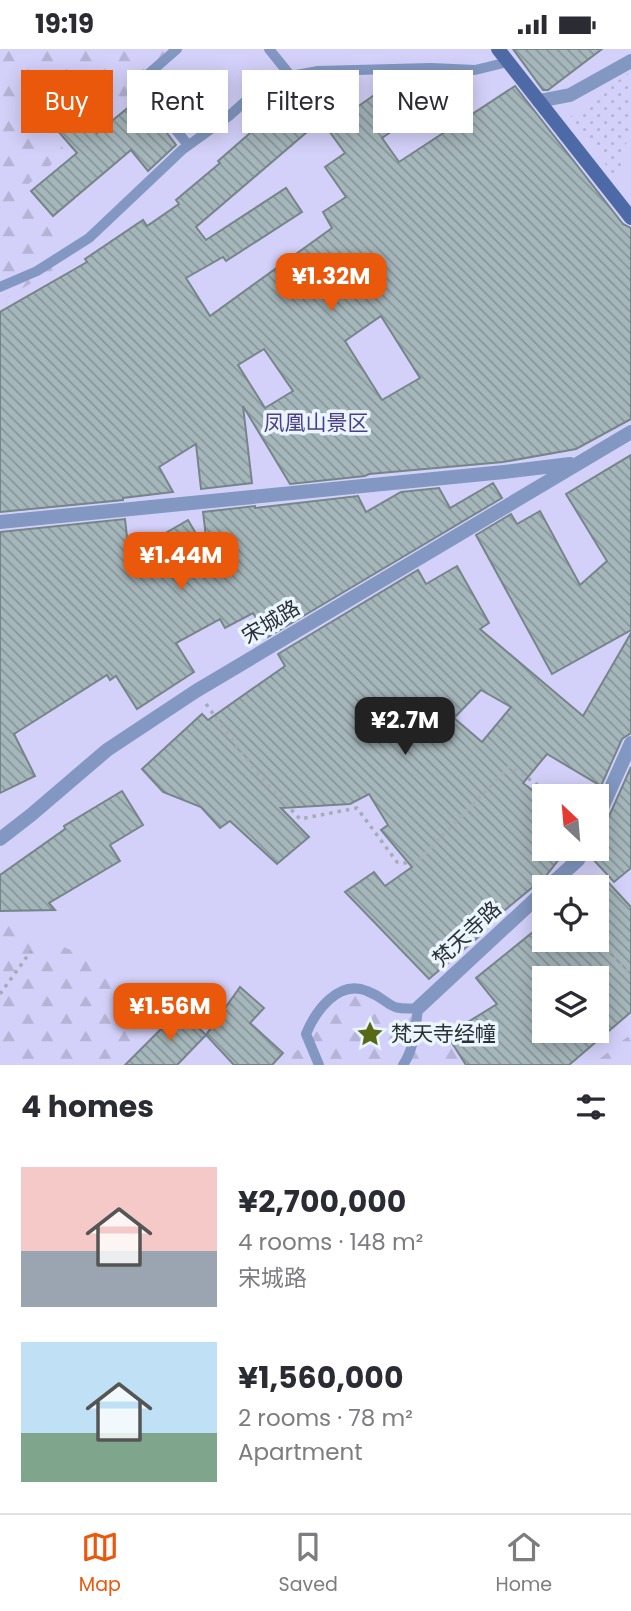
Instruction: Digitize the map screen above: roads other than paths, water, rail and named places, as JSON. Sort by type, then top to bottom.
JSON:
[{"type":"street","points":[[498,49],[631,218]]},
{"type":"street","points":[[539,101],[570,95],[631,61]]},
{"type":"street","name":"宋城路","points":[[0,839],[107,750],[196,691],[631,432]]},
{"type":"street","name":"宋城路","points":[[0,522],[491,474],[578,463]]},
{"type":"street","points":[[609,792],[631,743]]},
{"type":"street","name":"梵天寺路","points":[[561,875],[577,861]]},
{"type":"street","name":"梵天寺路","points":[[418,1008],[532,902]]},
{"type":"lane","points":[[177,49],[138,83],[188,145]]},
{"type":"lane","points":[[269,49],[286,70]]},
{"type":"lane","points":[[340,70],[475,70],[508,62]]},
{"type":"lane","points":[[0,287],[37,271],[89,238],[188,145],[242,104]]},
{"type":"lane","points":[[319,1065],[306,1034],[314,1015],[337,993],[355,988],[368,991],[398,1010],[418,1008],[416,1030],[403,1065]]},
{"type":"place","name":"梵天寺经幢","points":[[370,1034]]},
{"type":"park label","name":"凤凰山景区","points":[[316,423]]}]
